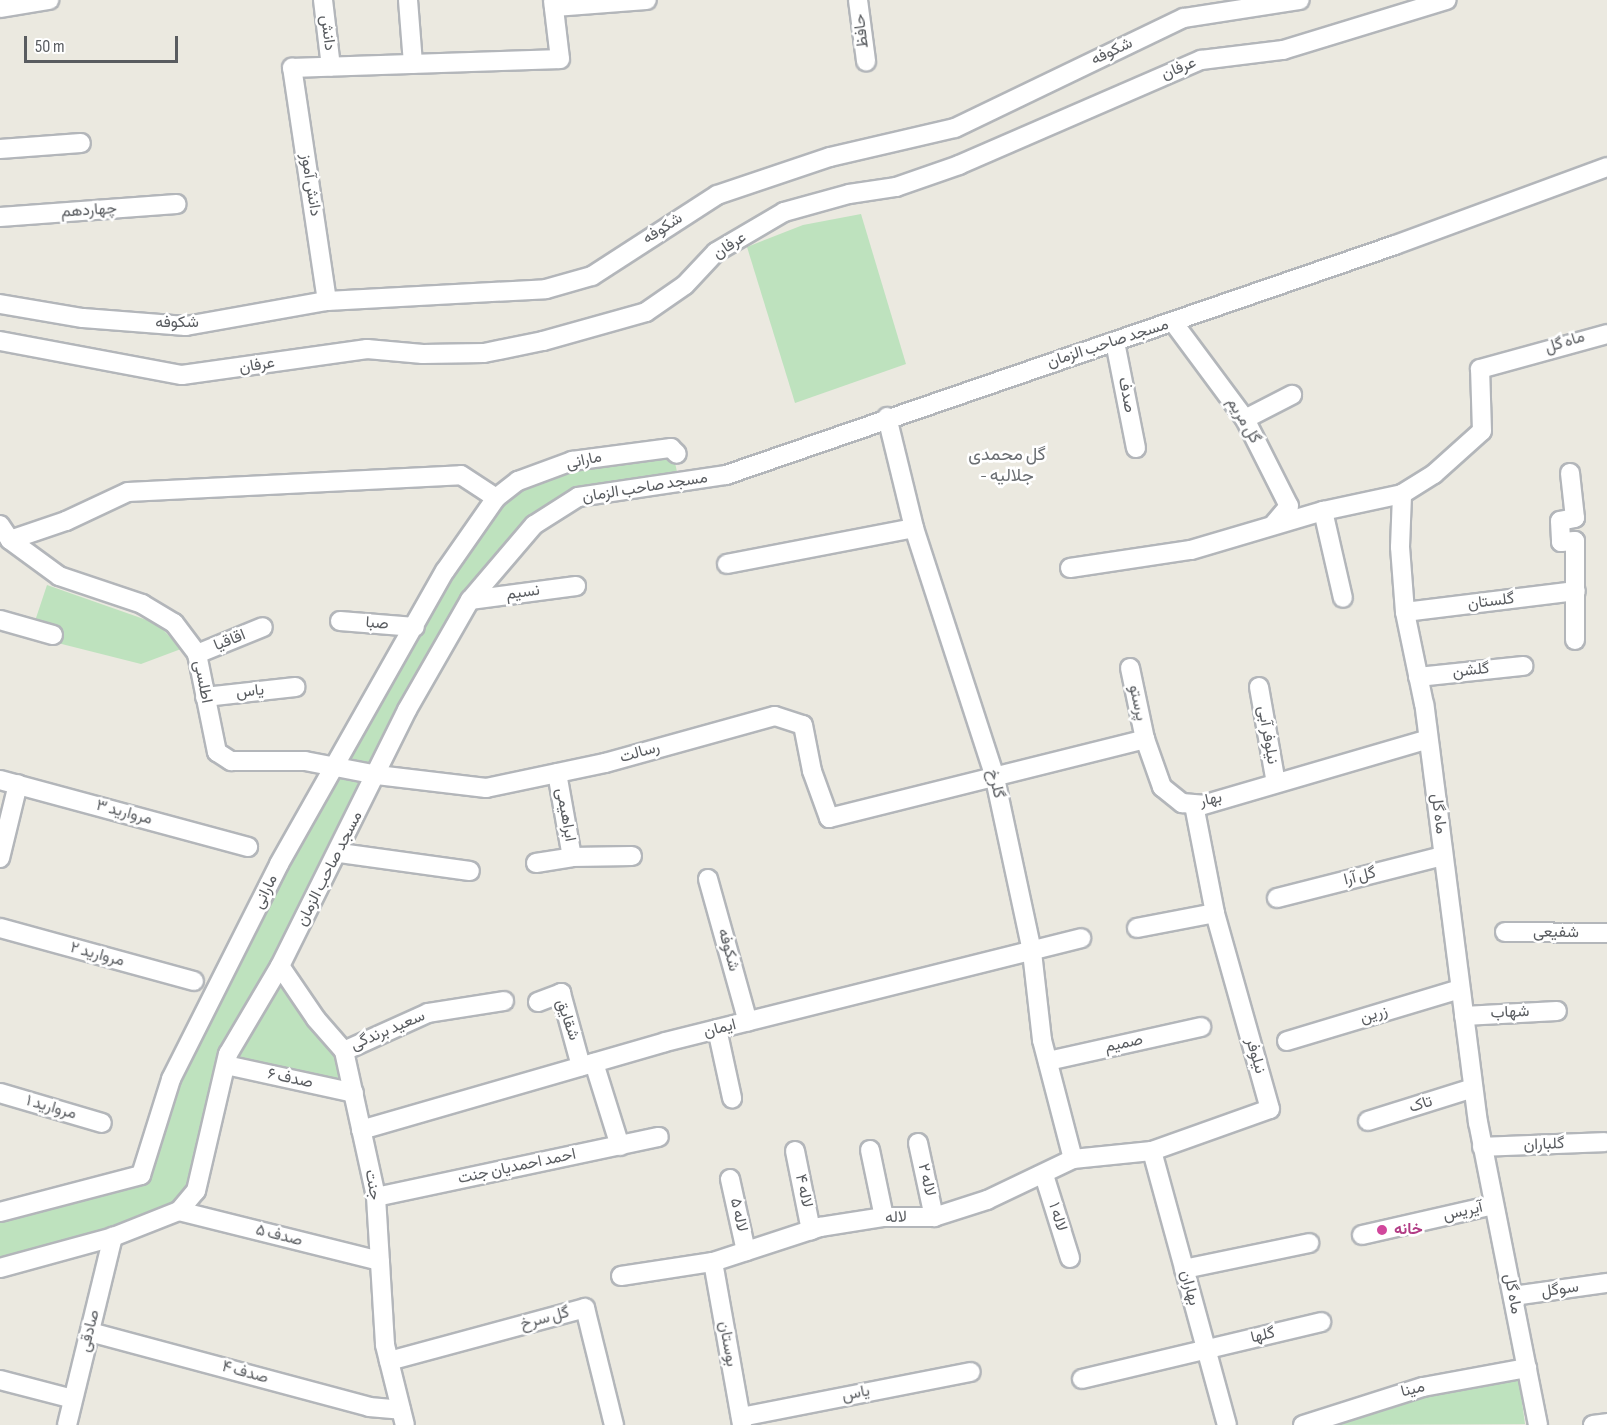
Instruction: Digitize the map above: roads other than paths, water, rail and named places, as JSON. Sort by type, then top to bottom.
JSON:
[{"type":"street","points":[[0,8],[49,0]]},
{"type":"street","name":"دانش","points":[[323,0],[331,67]]},
{"type":"street","points":[[408,0],[413,64]]},
{"type":"street","points":[[331,67],[560,59],[553,4],[647,0]]},
{"type":"street","name":"حافظ","points":[[858,0],[866,62]]},
{"type":"street","name":"شکوفه","points":[[0,304],[83,318],[186,326],[327,301],[546,289],[592,276],[717,195],[830,157],[955,128],[1184,18],[1300,0]]},
{"type":"street","name":"عرفان","points":[[0,341],[182,375],[367,349],[423,354],[484,353],[566,336],[646,312],[685,285],[716,252],[784,212],[849,194],[896,187],[959,165],[1201,60],[1283,50],[1447,0]]},
{"type":"street","name":"دانش آموز","points":[[327,301],[292,68],[331,67]]},
{"type":"street","points":[[0,149],[81,143]]},
{"type":"street","name":"مسجد صاحب الزمان","points":[[179,1211],[196,1191],[226,1065],[340,853],[407,710],[470,600],[534,525],[578,498],[726,475],[887,417],[1173,322],[1607,166]]},
{"type":"street","name":"چهاردهم","points":[[0,217],[177,204]]},
{"type":"street","name":"گل مریم","points":[[1173,322],[1245,419],[1289,506],[1273,525]]},
{"type":"street","name":"ماه گل","points":[[1539,1425],[1482,1147],[1473,1088],[1428,739],[1405,612],[1400,547],[1402,494],[1434,474],[1482,431],[1480,369],[1607,334]]},
{"type":"street","name":"صدف","points":[[1115,342],[1136,448]]},
{"type":"street","points":[[1245,419],[1292,395]]},
{"type":"street","name":"گلرخ","points":[[887,417],[914,528],[994,774],[1032,952],[1048,1061],[1073,1159]]},
{"type":"street","name":"مارانی","points":[[0,1212],[141,1175],[171,1079],[333,764],[415,627],[445,571],[496,498],[518,481],[572,461],[670,448],[677,454]]},
{"type":"street","points":[[1570,473],[1575,518],[1560,521],[1561,542],[1575,541],[1575,640]]},
{"type":"street","points":[[5,532],[66,521],[128,492],[461,475],[496,498]]},
{"type":"street","points":[[1070,568],[1191,550],[1323,511],[1402,494]]},
{"type":"street","points":[[1323,511],[1343,598]]},
{"type":"street","points":[[727,564],[914,528]]},
{"type":"street","name":"اطلسی","points":[[5,532],[59,576],[142,604],[174,623],[197,654],[217,752],[231,761],[333,764],[377,775]]},
{"type":"street","name":"نسیم","points":[[470,600],[576,586]]},
{"type":"street","name":"گلستان","points":[[1405,612],[1576,591]]},
{"type":"street","points":[[0,620],[53,635]]},
{"type":"street","name":"صبا","points":[[340,621],[415,627]]},
{"type":"street","name":"اقاقیا","points":[[197,654],[264,627]]},
{"type":"street","name":"گلشن","points":[[1418,677],[1523,666]]},
{"type":"street","name":"پرستو","points":[[1130,668],[1145,739]]},
{"type":"street","name":"یاس","points":[[205,697],[295,687]]},
{"type":"street","name":"نیلوفر آبی","points":[[1258,687],[1276,783]]},
{"type":"street","name":"رسالت","points":[[377,775],[486,788],[557,773],[775,716],[803,725],[812,771],[830,818],[994,774]]},
{"type":"street","points":[[994,774],[1145,739]]},
{"type":"street","name":"بهار","points":[[1145,739],[1162,787],[1182,803],[1194,804],[1428,739]]},
{"type":"street","name":"ابراهیمی","points":[[557,773],[572,857]]},
{"type":"street","name":"مروارید ۳","points":[[0,780],[248,848]]},
{"type":"street","points":[[0,858],[18,784]]},
{"type":"street","name":"نیلوفر","points":[[1073,1159],[1152,1152],[1270,1109],[1215,914],[1194,804]]},
{"type":"street","points":[[340,853],[470,871]]},
{"type":"street","points":[[536,863],[572,857],[632,856]]},
{"type":"street","name":"گل آرا","points":[[1277,898],[1443,856]]},
{"type":"street","name":"شکوفه","points":[[708,879],[747,1022]]},
{"type":"street","points":[[1137,928],[1215,914]]},
{"type":"street","name":"مروارید ۲","points":[[0,928],[194,981]]},
{"type":"street","name":"شفیعی","points":[[1505,932],[1607,933]]},
{"type":"street","name":"ایمان","points":[[362,1130],[717,1029],[1081,938]]},
{"type":"street","name":"جنت","points":[[280,966],[316,1019],[344,1051],[376,1197],[389,1361],[403,1417]]},
{"type":"street","name":"زرین","points":[[1287,1041],[1460,989]]},
{"type":"street","name":"شقایق","points":[[538,1002],[561,993],[588,1064]]},
{"type":"street","name":"سعید برندگی","points":[[344,1051],[428,1013],[504,1001]]},
{"type":"street","name":"شهاب","points":[[1464,1016],[1557,1011]]},
{"type":"street","name":"صمیم","points":[[1048,1061],[1201,1027]]},
{"type":"street","points":[[717,1029],[732,1098]]},
{"type":"street","points":[[588,1064],[620,1146]]},
{"type":"street","name":"صدف ۶","points":[[226,1065],[354,1093]]},
{"type":"street","name":"تاک","points":[[1368,1121],[1473,1088]]},
{"type":"street","name":"مروارید ۱","points":[[0,1094],[102,1123]]},
{"type":"street","name":"احمد احمدیان جنت","points":[[376,1197],[659,1137]]},
{"type":"street","name":"گلباران","points":[[1482,1147],[1605,1142]]},
{"type":"street","name":"لاله ۲","points":[[918,1143],[934,1217]]},
{"type":"street","points":[[870,1150],[884,1217]]},
{"type":"street","name":"لاله ۴","points":[[795,1151],[811,1230]]},
{"type":"street","name":"بهاران","points":[[1152,1152],[1227,1425]]},
{"type":"street","name":"لاله","points":[[621,1276],[712,1262],[811,1230],[884,1217],[934,1217],[987,1200],[1044,1175],[1073,1159]]},
{"type":"street","name":"لاله ۱","points":[[1044,1175],[1070,1258]]},
{"type":"street","name":"لاله ۵","points":[[730,1179],[746,1251]]},
{"type":"street","name":"آیریس","points":[[1362,1235],[1494,1205]]},
{"type":"street","points":[[0,1268],[113,1237],[179,1211]]},
{"type":"street","name":"صدف ۵","points":[[179,1211],[380,1261]]},
{"type":"street","name":"صادقی","points":[[67,1425],[113,1237]]},
{"type":"street","points":[[1184,1269],[1310,1243]]},
{"type":"street","name":"بوستان","points":[[712,1262],[741,1421]]},
{"type":"street","name":"سوگل","points":[[1513,1296],[1607,1283]]},
{"type":"street","name":"گل سرخ","points":[[389,1361],[585,1308],[614,1425]]},
{"type":"street","name":"گلها","points":[[1082,1379],[1321,1322]]},
{"type":"street","name":"صدف ۴","points":[[90,1332],[403,1417]]},
{"type":"street","name":"مینا","points":[[1303,1425],[1423,1387],[1527,1368]]},
{"type":"street","name":"یاس","points":[[741,1421],[971,1372]]},
{"type":"street","points":[[0,1380],[73,1399]]},
{"type":"street","points":[[1593,1425],[1607,1423]]},
{"type":"place","name":"خانه","points":[[1382,1230]]},
{"type":"district","name":"گل محمدی - جلالیه","points":[[1007,466]]}]
